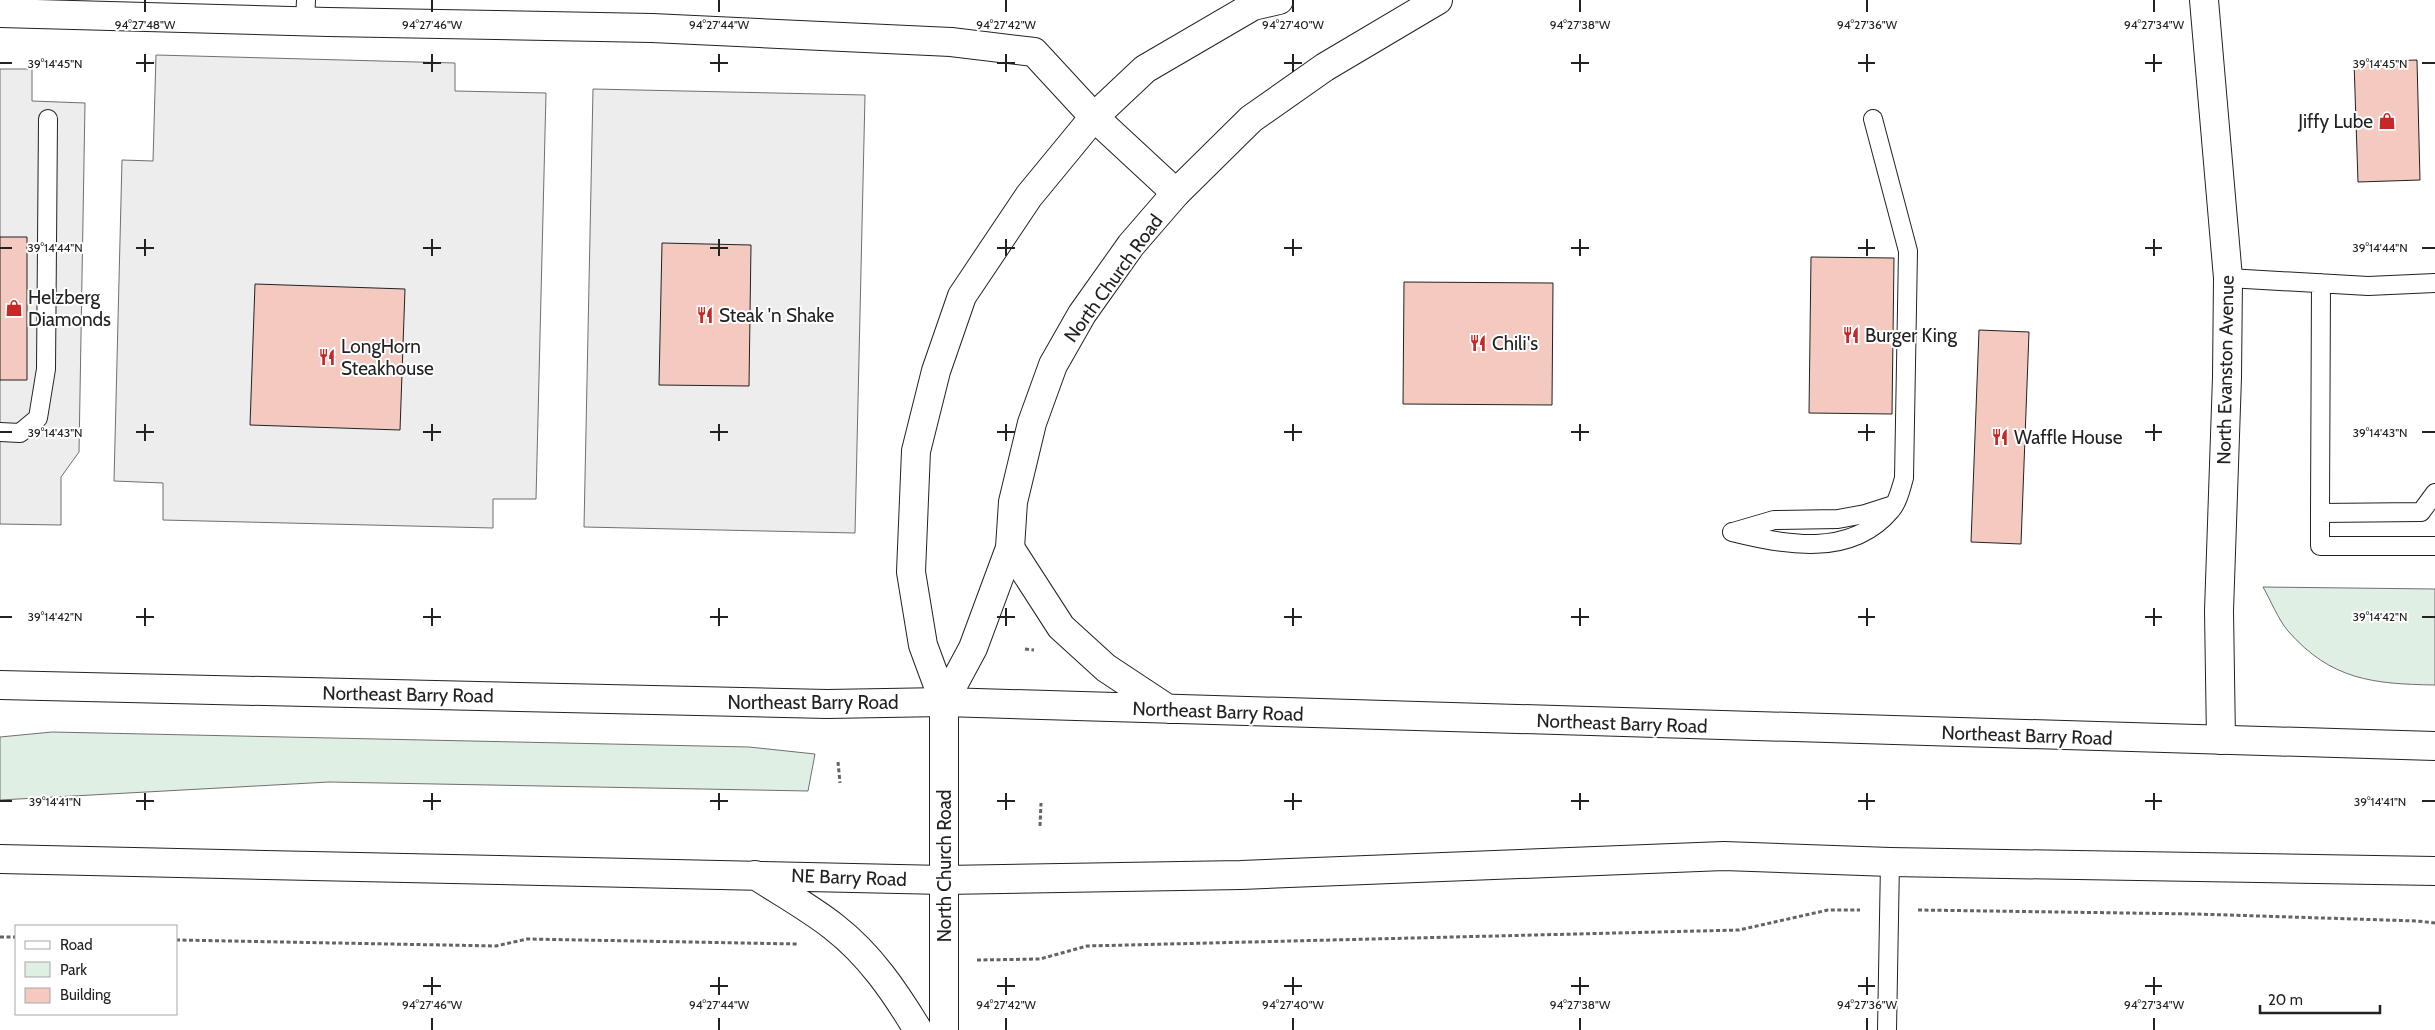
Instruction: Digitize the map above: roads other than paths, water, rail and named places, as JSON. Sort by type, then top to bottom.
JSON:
[{"type":"main road","name":"North Church Road","points":[[944,1030],[944,702],[923,645],[911,572],[916,451],[936,371],[962,296],[1029,196],[1094,117],[1145,69],[1252,6],[1279,0]]},
{"type":"main road","name":"North Church Road","points":[[944,702],[973,648],[1010,548],[1013,502],[1032,423],[1053,365],[1088,306],[1131,246],[1176,193],[1251,119],[1325,67],[1438,0]]},
{"type":"main road","name":"North Evanston Avenue","points":[[2204,0],[2228,278],[2227,377],[2218,612],[2221,740]]},
{"type":"main road","points":[[0,13],[306,11],[951,42],[1034,52],[1094,117],[1176,193]]},
{"type":"main road","points":[[1010,548],[1061,627],[1106,668],[1168,709]]},
{"type":"main road","name":"Northeast Barry Road","points":[[0,685],[827,704],[944,702],[2435,746]]},
{"type":"main road","points":[[944,880],[1241,874],[1724,856],[1890,862],[2435,871]]},
{"type":"main road","points":[[0,859],[755,874],[835,927],[871,962],[898,996],[918,1030]]},
{"type":"main road","name":"NE Barry Road","points":[[755,874],[944,880]]},
{"type":"lane","points":[[0,432],[20,433],[38,418],[46,369],[48,119]]},
{"type":"lane","points":[[1873,119],[1908,251],[1904,478],[1895,504],[1876,525],[1848,540],[1817,544],[1776,543],[1732,532],[1774,520],[1838,519],[1865,514],[1895,504]]},
{"type":"lane","points":[[2228,278],[2368,286],[2435,283]]},
{"type":"lane","points":[[2321,283],[2320,546],[2435,546]]},
{"type":"lane","points":[[2320,512],[2421,512],[2435,494]]},
{"type":"lane","points":[[1887,1030],[1890,862]]},
{"type":"place","name":"Jiffy Lube","points":[[2387,121]]},
{"type":"place","name":"Helzberg Diamonds","points":[[14,308]]},
{"type":"place","name":"Steak 'n Shake","points":[[705,315]]},
{"type":"place","name":"Burger King","points":[[1851,335]]},
{"type":"place","name":"Chili's","points":[[1478,343]]},
{"type":"place","name":"LongHorn Steakhouse","points":[[327,357]]},
{"type":"place","name":"Waffle House","points":[[2000,437]]}]
